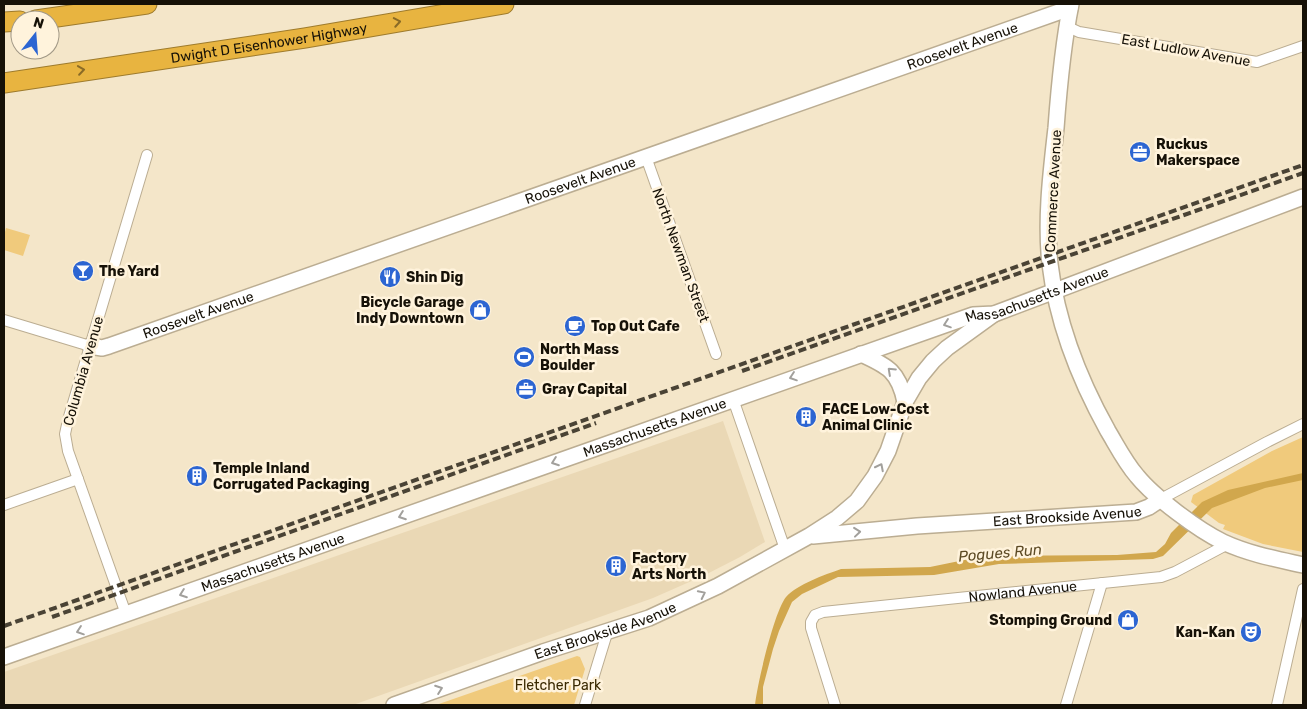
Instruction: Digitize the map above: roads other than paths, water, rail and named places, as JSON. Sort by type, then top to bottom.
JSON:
[{"type":"highway","points":[[60,17],[147,4]]},
{"type":"highway","name":"Dwight D Eisenhower Highway","points":[[4,81],[305,38],[504,4]]},
{"type":"street","name":"Commerce Avenue","points":[[1071,6],[1058,105],[1051,186],[1049,239],[1050,263],[1055,292],[1071,354],[1096,409],[1132,470],[1148,489],[1161,500]]},
{"type":"street","name":"Roosevelt Avenue","points":[[90,346],[102,348],[110,346],[1071,6]]},
{"type":"street","name":"East Ludlow Avenue","points":[[1068,28],[1079,32],[1257,62],[1303,46]]},
{"type":"street","name":"Columbia Avenue","points":[[126,614],[67,446],[66,428],[147,155]]},
{"type":"street","name":"North Newman Street","points":[[646,157],[716,354]]},
{"type":"street","name":"Massachusetts Avenue","points":[[4,657],[973,315],[994,314],[1303,197]]},
{"type":"street","name":"East Brookside Avenue","points":[[394,705],[608,630],[649,618],[718,586],[809,536],[837,518],[857,501],[867,489],[888,451],[905,402],[919,378],[933,361],[955,342],[994,314]]},
{"type":"street","points":[[4,320],[90,346]]},
{"type":"street","points":[[861,354],[882,364],[893,372],[903,389],[905,402]]},
{"type":"street","points":[[733,399],[785,549]]},
{"type":"street","name":"East Brookside Avenue","points":[[809,536],[927,525],[1136,512],[1149,507],[1266,442],[1303,424]]},
{"type":"street","points":[[4,505],[78,479]]},
{"type":"street","points":[[1161,500],[1213,536],[1228,544],[1267,557],[1303,565]]},
{"type":"street","name":"Nowland Avenue","points":[[835,705],[811,628],[815,615],[823,612],[1161,576],[1175,572],[1228,544]]},
{"type":"street","points":[[1066,705],[1102,583]]},
{"type":"street","points":[[1278,705],[1301,611],[1303,589]]},
{"type":"street","points":[[585,705],[608,630]]},
{"type":"railway","points":[[4,626],[1303,165]]},
{"type":"railway","points":[[742,371],[1303,173]]},
{"type":"railway","points":[[52,617],[596,423]]},
{"type":"place","name":"Ruckus Makerspace","points":[[1140,152]]},
{"type":"place","name":"The Yard","points":[[83,271]]},
{"type":"place","name":"Shin Dig","points":[[390,277]]},
{"type":"place","name":"Bicycle Garage Indy Downtown","points":[[480,310]]},
{"type":"place","name":"Top Out Cafe","points":[[575,326]]},
{"type":"place","name":"North Mass Boulder","points":[[524,357]]},
{"type":"place","name":"Gray Capital","points":[[526,389]]},
{"type":"place","name":"FACE Low-Cost Animal Clinic","points":[[806,417]]},
{"type":"place","name":"Temple Inland Corrugated Packaging","points":[[197,476]]},
{"type":"place","name":"Factory Arts North","points":[[616,566]]},
{"type":"place","name":"Stomping Ground","points":[[1128,620]]},
{"type":"place","name":"Kan-Kan","points":[[1251,632]]},
{"type":"water label","name":"Pogues Run","points":[[1000,553]]},
{"type":"park label","name":"Fletcher Park","points":[[558,685]]}]
